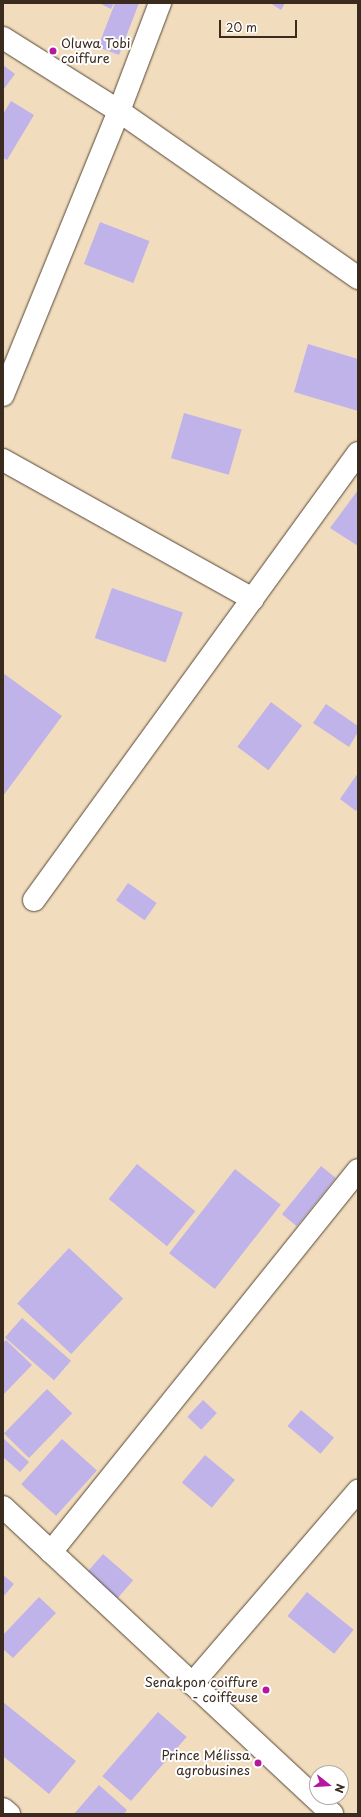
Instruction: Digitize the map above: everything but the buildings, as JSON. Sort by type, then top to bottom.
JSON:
[{"type":"street","points":[[3,395],[119,111],[160,3]]},
{"type":"street","points":[[3,38],[119,111],[358,278]]},
{"type":"street","points":[[34,900],[358,452]]},
{"type":"street","points":[[3,460],[253,599]]},
{"type":"street","points":[[51,1552],[358,1170]]},
{"type":"street","points":[[192,1684],[358,1491]]},
{"type":"street","points":[[3,1507],[332,1814]]},
{"type":"street","points":[[3,1808],[9,1814]]},
{"type":"place","name":"Oluwa Tobi coiffure","points":[[53,51]]},
{"type":"place","name":"Senakpon coiffure - coiffeuse","points":[[266,1690]]},
{"type":"place","name":"Prince Mélissa agrobusines","points":[[258,1763]]}]
